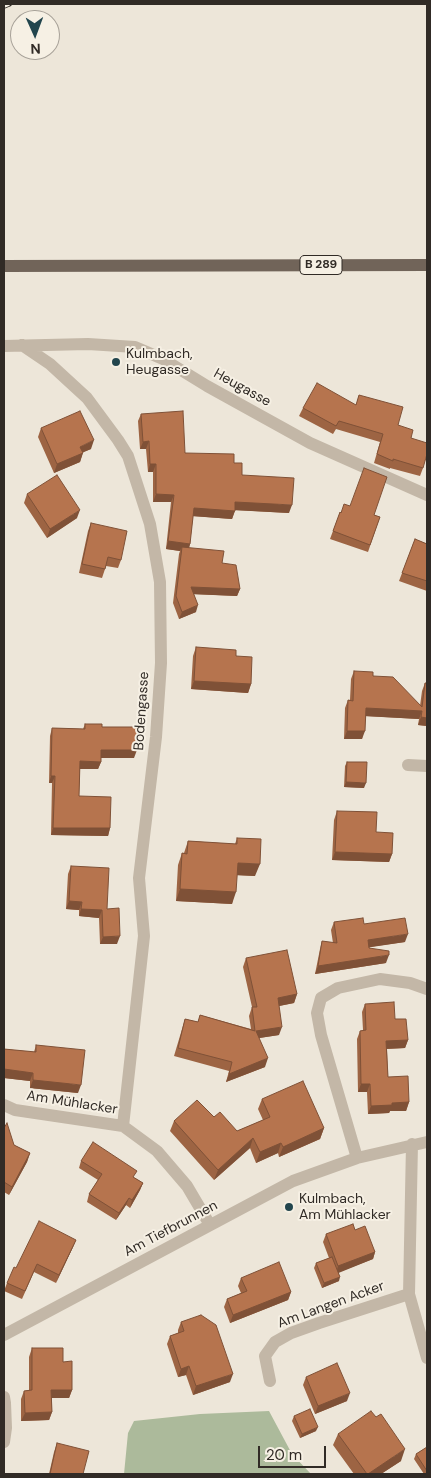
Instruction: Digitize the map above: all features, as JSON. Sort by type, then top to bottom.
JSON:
[{"type":"main road","name":"B 289","points":[[4,266],[427,265]]},
{"type":"street","name":"Heugasse","points":[[4,346],[88,344],[134,347],[163,359],[310,444],[427,495]]},
{"type":"street","name":"Bodengasse","points":[[22,345],[50,364],[87,398],[128,456],[150,524],[160,582],[161,662],[156,737],[139,878],[144,936],[123,1126]]},
{"type":"street","points":[[408,765],[427,766]]},
{"type":"street","points":[[357,1158],[321,1036],[317,1013],[321,998],[338,988],[380,979],[410,983],[427,989]]},
{"type":"street","name":"Am Mühlacker","points":[[4,1105],[15,1110],[123,1126],[163,1158],[187,1186],[210,1225]]},
{"type":"street","name":"Am Tiefbrunnen","points":[[4,1335],[294,1181],[357,1158],[427,1142]]},
{"type":"street","points":[[412,1144],[409,1294],[427,1358]]},
{"type":"street","name":"Am Langen Acker","points":[[270,1381],[265,1356],[275,1342],[291,1333],[319,1322],[409,1294]]},
{"type":"street","points":[[4,1397],[6,1428],[4,1442]]},
{"type":"green space","points":[[269,1411],[292,1454],[311,1474],[124,1474],[128,1433],[134,1421],[200,1414]]},
{"type":"building","points":[[317,383],[356,405],[359,395],[403,407],[398,425],[413,430],[411,438],[427,443],[427,454],[423,468],[393,459],[393,461],[377,454],[383,434],[339,421],[336,426],[303,408]]},
{"type":"building","points":[[80,411],[94,440],[80,447],[83,453],[57,464],[41,428]]},
{"type":"building","points":[[183,411],[185,453],[234,454],[234,463],[242,463],[242,475],[294,478],[292,505],[235,502],[235,511],[194,508],[190,544],[168,541],[174,495],[156,494],[156,464],[150,464],[149,441],[143,442],[141,414]]},
{"type":"building","points":[[364,468],[387,477],[374,515],[380,517],[370,545],[333,531],[344,504],[350,506]]},
{"type":"building","points":[[57,475],[80,510],[50,529],[27,494]]},
{"type":"building","points":[[91,523],[127,531],[121,560],[108,557],[105,569],[82,564]]},
{"type":"building","points":[[415,539],[427,544],[427,581],[402,573]]},
{"type":"building","points":[[182,547],[224,551],[222,563],[236,565],[240,589],[191,587],[198,605],[182,612],[176,596]]},
{"type":"building","points":[[196,647],[236,650],[236,656],[252,657],[251,684],[194,681]]},
{"type":"building","points":[[354,671],[373,672],[373,676],[393,677],[422,707],[425,683],[427,683],[427,718],[421,717],[422,711],[366,708],[365,731],[347,731],[348,700],[353,701]]},
{"type":"building","points":[[85,724],[102,724],[102,727],[138,727],[137,750],[101,750],[101,762],[80,761],[79,796],[111,797],[110,828],[53,828],[55,776],[51,776],[52,728],[85,729]]},
{"type":"building","points":[[347,762],[367,762],[366,783],[346,782]]},
{"type":"building","points":[[337,811],[377,812],[376,832],[393,833],[392,854],[335,852]]},
{"type":"building","points":[[237,838],[261,839],[260,864],[238,863],[236,892],[180,889],[182,853],[187,854],[188,841],[237,844]]},
{"type":"building","points":[[71,866],[109,868],[107,909],[119,908],[120,936],[103,937],[102,910],[81,909],[82,902],[69,901]]},
{"type":"building","points":[[363,918],[364,924],[405,918],[408,934],[368,940],[369,948],[389,951],[389,955],[318,966],[322,941],[337,943],[334,922]]},
{"type":"building","points":[[287,950],[297,994],[278,998],[282,1027],[256,1031],[268,1058],[229,1074],[232,1062],[178,1048],[185,1019],[198,1022],[200,1015],[255,1031],[252,1007],[257,1007],[246,958]]},
{"type":"building","points":[[394,1002],[395,1019],[406,1019],[408,1040],[386,1041],[388,1077],[408,1076],[409,1102],[371,1106],[370,1084],[361,1084],[360,1031],[366,1030],[365,1004]]},
{"type":"building","points":[[36,1045],[85,1050],[81,1085],[33,1080],[33,1073],[4,1069],[4,1049],[36,1052]]},
{"type":"building","points":[[303,1081],[324,1128],[283,1147],[281,1143],[260,1152],[253,1138],[218,1170],[174,1121],[197,1100],[214,1117],[220,1112],[237,1131],[270,1117],[262,1099]]},
{"type":"building","points":[[7,1123],[14,1145],[30,1153],[12,1187],[4,1182],[4,1128]]},
{"type":"building","points":[[93,1142],[137,1171],[133,1177],[143,1183],[132,1200],[129,1198],[119,1213],[89,1194],[102,1174],[81,1161]]},
{"type":"building","points":[[39,1221],[76,1240],[59,1275],[37,1264],[25,1291],[7,1283]]},
{"type":"building","points":[[353,1224],[355,1230],[365,1226],[375,1252],[338,1266],[326,1234]]},
{"type":"building","points":[[332,1257],[340,1277],[324,1283],[316,1263]]},
{"type":"building","points":[[279,1262],[291,1292],[233,1315],[227,1299],[247,1291],[241,1278]]},
{"type":"building","points":[[201,1315],[216,1325],[233,1374],[196,1386],[189,1366],[181,1369],[170,1336],[184,1331],[181,1322]]},
{"type":"building","points":[[32,1348],[63,1348],[63,1362],[72,1361],[72,1390],[51,1390],[52,1412],[25,1413],[24,1391],[32,1390]]},
{"type":"building","points":[[337,1363],[350,1393],[318,1406],[306,1377]]},
{"type":"building","points":[[310,1409],[318,1427],[302,1434],[294,1416]]},
{"type":"building","points":[[371,1411],[376,1417],[381,1414],[405,1449],[367,1474],[338,1434]]},
{"type":"building","points":[[57,1443],[89,1451],[83,1474],[50,1474]]},
{"type":"building","points":[[427,1447],[427,1471],[416,1454]]},
{"type":"railway","points":[[4,6],[9,4]]},
{"type":"place","name":"Kulmbach, Heugasse","points":[[116,362]]},
{"type":"place","name":"Kulmbach, Am Mühlacker","points":[[289,1207]]}]
